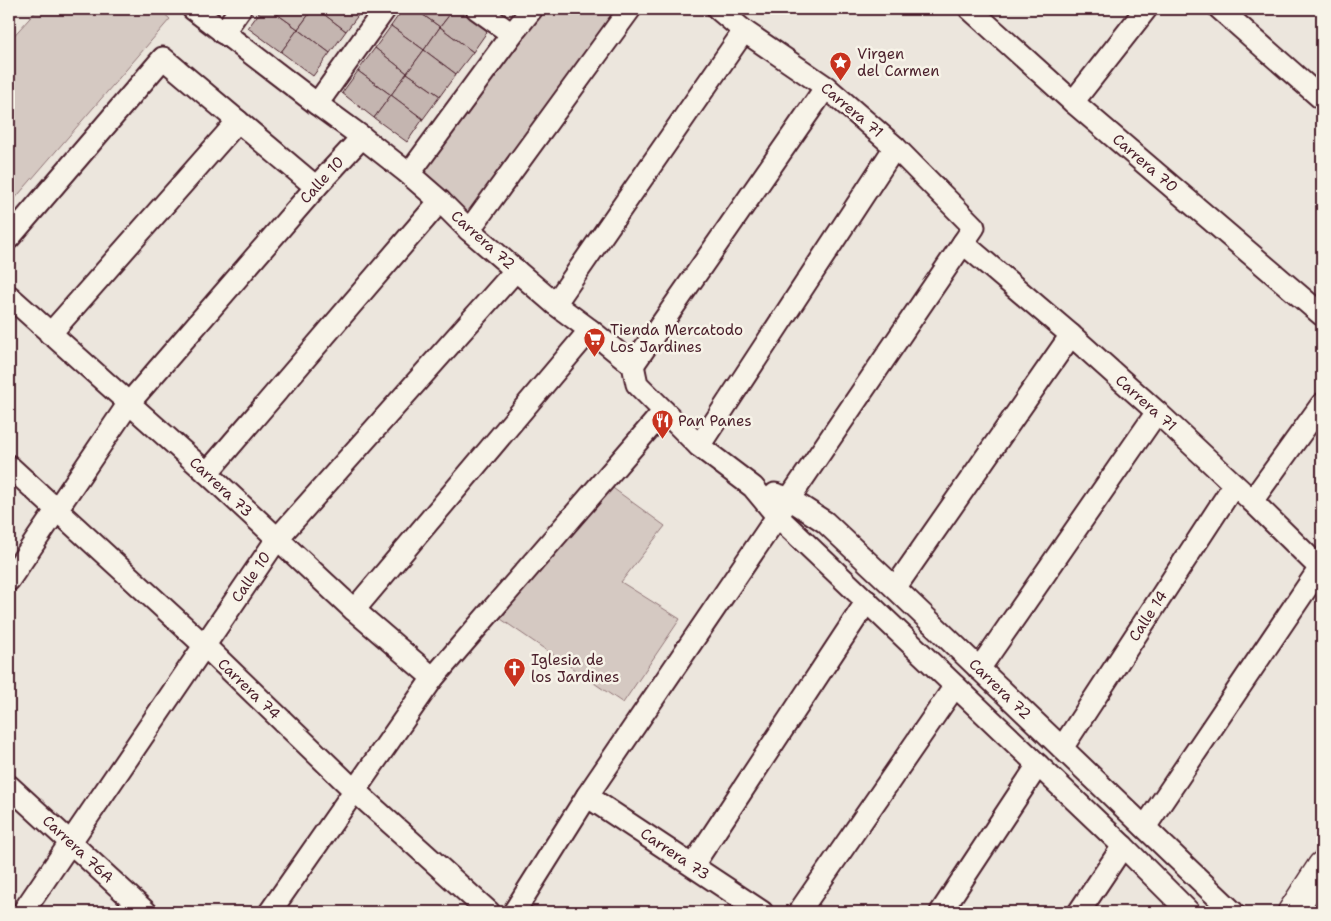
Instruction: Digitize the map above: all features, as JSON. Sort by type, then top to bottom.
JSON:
[{"type":"street","name":"Carrera 72","points":[[193,9],[362,136],[409,174],[469,230],[555,304],[633,365],[637,384],[699,446],[783,507],[825,522],[1233,912]]},
{"type":"street","points":[[223,33],[240,9]]},
{"type":"street","points":[[317,104],[385,9]]},
{"type":"street","points":[[477,9],[512,34]]},
{"type":"street","points":[[409,174],[532,9]]},
{"type":"street","points":[[469,230],[630,9]]},
{"type":"street","name":"Carrera 71","points":[[718,9],[744,31],[826,87],[895,147],[968,235],[1071,335],[1252,501],[1321,569]]},
{"type":"street","name":"Carrera 70","points":[[970,9],[1073,102],[1322,315]]},
{"type":"street","points":[[1073,102],[1146,9]]},
{"type":"street","points":[[1220,9],[1321,96]]},
{"type":"street","points":[[555,304],[744,31]]},
{"type":"street","points":[[9,238],[163,58],[316,187]]},
{"type":"street","points":[[633,365],[826,87]]},
{"type":"street","points":[[50,334],[238,121]]},
{"type":"street","name":"Calle 10","points":[[9,580],[129,403],[362,136]]},
{"type":"street","points":[[699,446],[895,147]]},
{"type":"street","points":[[207,474],[440,201]]},
{"type":"street","points":[[514,912],[586,796],[968,235]]},
{"type":"street","name":"Calle 10","points":[[23,912],[277,539],[516,270]]},
{"type":"street","name":"Carrera 73","points":[[9,296],[129,403],[354,610],[432,678]]},
{"type":"street","points":[[354,610],[590,330]]},
{"type":"street","points":[[895,588],[1071,335]]},
{"type":"street","points":[[1252,501],[1322,404]]},
{"type":"street","points":[[270,912],[432,678],[664,411]]},
{"type":"street","points":[[979,669],[1157,412]]},
{"type":"street","name":"Carrera 74","points":[[9,466],[205,646],[354,790],[489,912]]},
{"type":"street","name":"Calle 14","points":[[1062,748],[1234,485]]},
{"type":"street","name":"Carrera 72","points":[[783,507],[867,601],[1123,846],[1189,912]]},
{"type":"street","points":[[1145,827],[1321,569]]},
{"type":"street","points":[[693,866],[867,601]]},
{"type":"street","points":[[799,912],[955,686]]},
{"type":"street","points":[[941,912],[1038,764]]},
{"type":"street","name":"Carrera 76A","points":[[9,786],[146,912]]},
{"type":"street","name":"Carrera 73","points":[[586,796],[762,912]]},
{"type":"street","points":[[1079,912],[1123,846]]},
{"type":"street","points":[[1292,912],[1322,866]]},
{"type":"shaded area","points":[[38,9],[159,9],[170,19],[12,202],[9,200],[9,41]]},
{"type":"shaded area","points":[[540,9],[619,9],[468,213],[419,168]]},
{"type":"shaded area","points":[[610,486],[665,526],[621,582],[680,619],[623,703],[498,617]]},
{"type":"building","points":[[262,9],[270,9],[298,29],[281,52],[248,28]]},
{"type":"building","points":[[270,9],[313,9],[298,29]]},
{"type":"building","points":[[313,9],[317,9],[346,31],[330,53],[298,29]]},
{"type":"building","points":[[317,9],[363,9],[346,31]]},
{"type":"building","points":[[403,9],[415,9],[440,27],[424,50],[391,26]]},
{"type":"building","points":[[415,9],[454,9],[440,27]]},
{"type":"building","points":[[454,9],[462,9],[489,29],[473,52],[440,27]]},
{"type":"building","points":[[391,26],[424,50],[407,73],[375,48]]},
{"type":"building","points":[[440,27],[473,52],[456,74],[424,50]]},
{"type":"building","points":[[298,29],[330,53],[313,76],[281,52]]},
{"type":"building","points":[[375,48],[407,73],[391,95],[358,71]]},
{"type":"building","points":[[424,50],[456,74],[440,96],[407,73]]},
{"type":"building","points":[[358,71],[391,95],[374,118],[342,93]]},
{"type":"building","points":[[407,73],[440,96],[423,119],[391,95]]},
{"type":"building","points":[[391,95],[423,119],[407,142],[374,118]]},
{"type":"place","name":"Virgen del Carmen","points":[[841,82]]},
{"type":"place","name":"Tienda Mercatodo Los Jardines","points":[[594,358]]},
{"type":"place","name":"Pan Panes","points":[[662,440]]},
{"type":"place","name":"Iglesia de los Jardines","points":[[515,688]]}]
